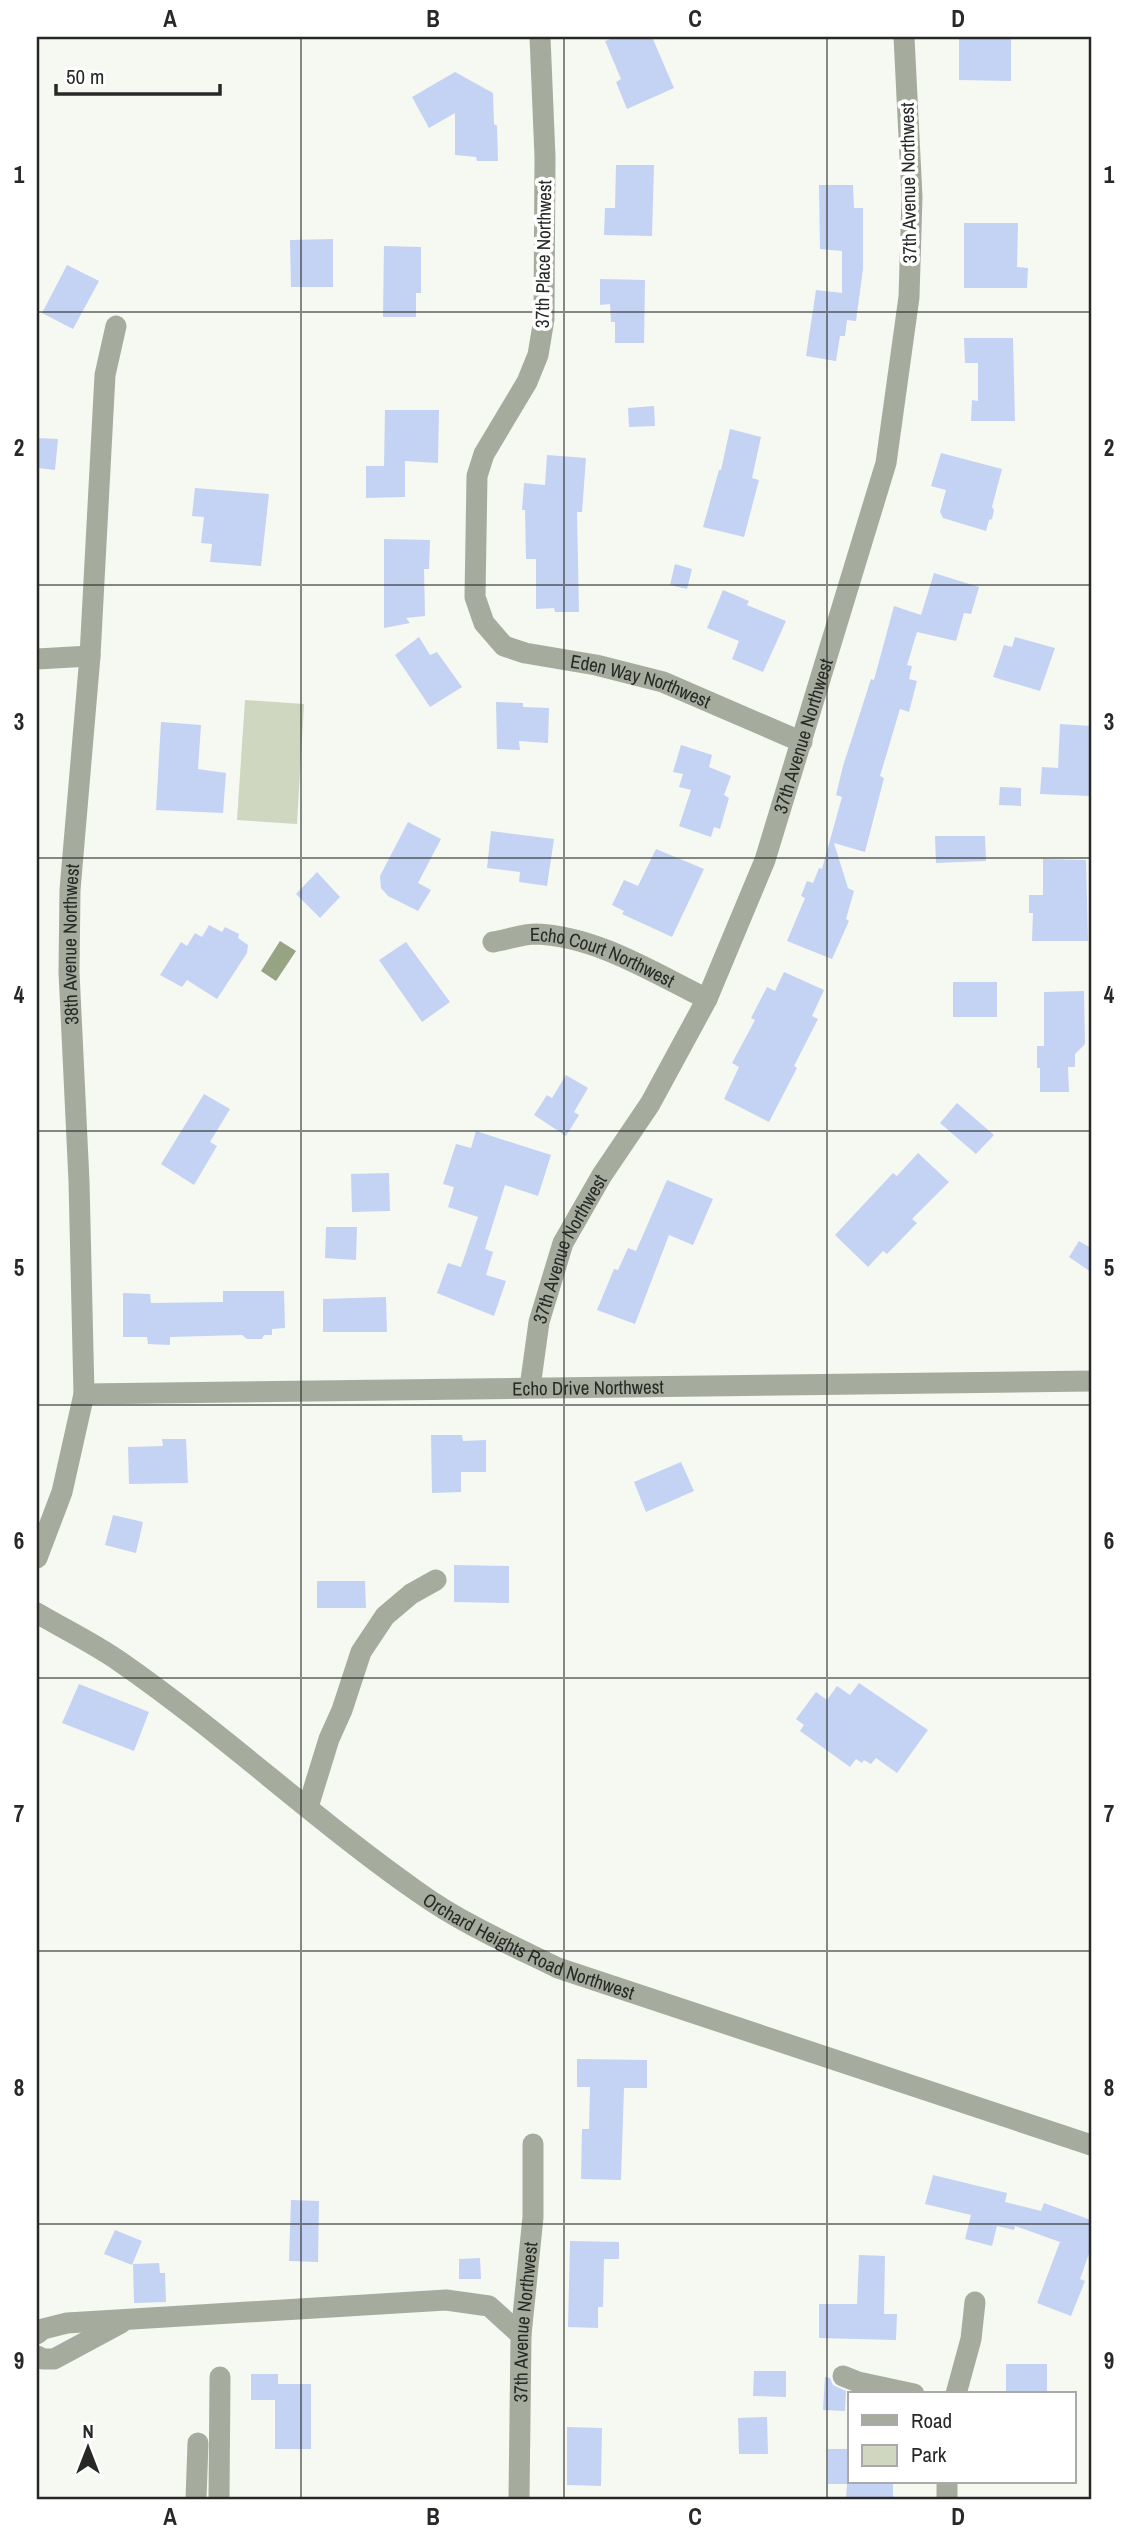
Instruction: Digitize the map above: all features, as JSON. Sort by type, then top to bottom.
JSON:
[{"type":"street","name":"37th Place Northwest","points":[[484,623],[475,597],[477,476],[484,454],[531,373],[538,355],[544,319],[545,157],[540,37]]},
{"type":"street","name":"37th Avenue Northwest","points":[[530,1387],[539,1322],[564,1243],[602,1174],[650,1104],[707,999],[765,860],[886,463],[897,399],[909,297],[912,209],[904,37]]},
{"type":"street","name":"38th Avenue Northwest","points":[[37,1558],[62,1492],[84,1394],[69,972],[70,890],[90,656],[105,375],[116,326]]},
{"type":"street","name":"Eden Way Northwest","points":[[484,623],[504,646],[525,653],[596,665],[663,682],[802,742]]},
{"type":"street","points":[[37,659],[90,656]]},
{"type":"street","name":"Echo Court Northwest","points":[[493,942],[534,934],[573,939],[621,957],[707,999]]},
{"type":"street","name":"Echo Drive Northwest","points":[[84,1394],[1091,1381]]},
{"type":"street","points":[[308,1807],[329,1739],[342,1710],[361,1652],[386,1616],[411,1594],[436,1580]]},
{"type":"street","name":"Orchard Heights Road Northwest","points":[[37,1613],[117,1659],[228,1741],[419,1894],[492,1936],[558,1968],[1091,2145]]},
{"type":"street","name":"37th Avenue Northwest","points":[[519,2499],[521,2336],[533,2217],[533,2144]]},
{"type":"street","points":[[37,2334],[43,2329],[67,2323],[446,2300],[489,2306],[521,2336]]},
{"type":"street","points":[[957,2392],[971,2339],[975,2302]]},
{"type":"street","points":[[37,2356],[54,2359],[126,2320]]},
{"type":"street","points":[[844,2376],[858,2382],[906,2392]]},
{"type":"street","points":[[219,2499],[220,2377]]},
{"type":"street","points":[[196,2499],[198,2444]]},
{"type":"green space","points":[[245,700],[304,704],[297,824],[237,820]]},
{"type":"shaded area","points":[[280,941],[296,951],[276,981],[261,971]]},
{"type":"building","points":[[616,37],[652,37],[674,88],[627,109],[616,82],[621,79],[605,41]]},
{"type":"building","points":[[959,37],[1011,37],[1011,81],[959,80]]},
{"type":"building","points":[[455,72],[493,93],[498,161],[477,161],[476,157],[455,155],[455,113],[429,128],[412,97]]},
{"type":"building","points":[[616,165],[654,165],[652,236],[604,235],[605,208],[615,208]]},
{"type":"building","points":[[819,185],[853,185],[854,208],[863,208],[863,269],[856,321],[847,320],[845,336],[840,336],[836,361],[806,356],[816,290],[842,293],[842,251],[820,249]]},
{"type":"building","points":[[964,223],[1018,223],[1017,267],[1028,268],[1027,288],[964,288]]},
{"type":"building","points":[[333,239],[333,287],[291,287],[290,240]]},
{"type":"building","points":[[384,246],[421,247],[421,293],[416,293],[416,317],[383,317]]},
{"type":"building","points":[[67,265],[99,281],[73,329],[42,313]]},
{"type":"building","points":[[600,279],[645,280],[644,343],[615,343],[615,322],[611,322],[610,304],[600,305]]},
{"type":"building","points":[[964,338],[1013,338],[1015,421],[971,421],[972,400],[978,401],[978,363],[965,363]]},
{"type":"building","points":[[654,406],[655,426],[629,427],[628,408]]},
{"type":"building","points":[[385,410],[439,410],[438,463],[405,461],[405,497],[366,498],[366,466],[384,466]]},
{"type":"building","points":[[730,429],[761,437],[752,478],[759,480],[744,537],[703,527],[721,470]]},
{"type":"building","points":[[37,438],[58,439],[55,470],[37,468]]},
{"type":"building","points":[[941,453],[1002,469],[992,507],[992,519],[989,520],[986,531],[943,518],[940,512],[946,490],[931,486]]},
{"type":"building","points":[[547,455],[586,458],[582,512],[577,512],[579,612],[555,612],[554,608],[536,609],[536,559],[526,559],[525,510],[522,510],[524,483],[545,485]]},
{"type":"building","points":[[195,488],[269,494],[261,566],[210,562],[212,544],[201,543],[204,517],[192,516]]},
{"type":"building","points":[[384,539],[430,540],[429,569],[424,569],[425,616],[406,618],[410,623],[384,628]]},
{"type":"building","points":[[675,564],[692,569],[687,589],[670,585]]},
{"type":"building","points":[[934,573],[979,587],[971,614],[964,613],[956,641],[917,632],[907,665],[912,666],[909,679],[917,681],[909,712],[900,709],[880,776],[884,778],[865,852],[834,843],[848,888],[854,891],[846,919],[849,921],[832,959],[787,941],[805,898],[801,896],[807,881],[813,883],[819,868],[822,869],[842,797],[836,795],[843,766],[871,679],[874,680],[894,606],[921,615]]},
{"type":"building","points":[[723,590],[749,601],[747,605],[786,621],[763,672],[732,659],[739,641],[707,628]]},
{"type":"building","points":[[419,637],[430,655],[437,652],[462,687],[430,707],[395,655]]},
{"type":"building","points":[[1015,637],[1055,648],[1040,691],[993,677],[1004,645],[1012,647]]},
{"type":"building","points":[[496,702],[549,708],[548,743],[519,741],[520,750],[497,749]]},
{"type":"building","points":[[161,722],[201,725],[198,769],[226,773],[223,813],[156,810]]},
{"type":"building","points":[[1060,724],[1091,726],[1091,796],[1040,794],[1042,767],[1058,768]]},
{"type":"building","points":[[681,745],[712,755],[709,767],[731,776],[724,795],[729,798],[720,829],[714,827],[711,837],[679,826],[691,790],[679,787],[683,774],[673,772]]},
{"type":"building","points":[[1000,787],[1021,788],[1021,806],[999,805]]},
{"type":"building","points":[[408,822],[441,839],[418,883],[431,890],[418,911],[388,896],[381,888],[380,876]]},
{"type":"building","points":[[491,831],[554,839],[547,886],[519,882],[520,872],[487,868]]},
{"type":"building","points":[[935,836],[985,836],[986,861],[936,863]]},
{"type":"building","points":[[656,849],[704,869],[672,937],[622,914],[624,911],[612,905],[624,880],[638,886]]},
{"type":"building","points":[[1043,859],[1086,860],[1088,941],[1032,941],[1033,913],[1029,913],[1029,895],[1043,895]]},
{"type":"building","points":[[317,872],[340,897],[320,918],[296,894]]},
{"type":"building","points":[[209,925],[222,932],[225,927],[239,934],[238,938],[248,945],[247,953],[217,999],[187,980],[182,987],[160,975],[181,942],[187,946],[195,933],[202,937]]},
{"type":"building","points":[[406,942],[450,1002],[422,1022],[379,960]]},
{"type":"building","points":[[784,972],[824,990],[812,1016],[818,1019],[769,1122],[724,1099],[739,1067],[732,1063],[755,1020],[751,1018],[767,987],[775,991]]},
{"type":"building","points":[[953,982],[997,982],[997,1017],[953,1017]]},
{"type":"building","points":[[1084,991],[1085,1044],[1075,1054],[1075,1067],[1068,1067],[1069,1092],[1040,1092],[1037,1046],[1044,1046],[1044,992]]},
{"type":"building","points":[[566,1075],[588,1088],[574,1112],[579,1115],[566,1136],[534,1115],[547,1095],[552,1098]]},
{"type":"building","points":[[204,1094],[230,1109],[210,1142],[217,1146],[194,1185],[161,1164]]},
{"type":"building","points":[[957,1103],[994,1135],[976,1154],[940,1123]]},
{"type":"building","points":[[476,1131],[551,1155],[538,1196],[505,1185],[485,1249],[493,1252],[486,1275],[506,1281],[494,1316],[437,1293],[448,1263],[461,1267],[478,1217],[448,1207],[454,1187],[443,1184],[456,1144],[471,1148]]},
{"type":"building","points":[[918,1153],[949,1182],[912,1219],[917,1223],[887,1254],[883,1251],[868,1267],[835,1235],[893,1173],[897,1176]]},
{"type":"building","points":[[389,1173],[390,1211],[352,1212],[351,1174]]},
{"type":"building","points":[[667,1180],[713,1199],[693,1245],[669,1235],[635,1324],[597,1310],[614,1269],[618,1270],[628,1248],[636,1251]]},
{"type":"building","points":[[326,1227],[357,1227],[356,1260],[325,1258]]},
{"type":"building","points":[[1079,1241],[1091,1248],[1091,1272],[1069,1257]]},
{"type":"building","points":[[223,1291],[284,1291],[285,1328],[272,1329],[272,1335],[264,1335],[262,1339],[247,1339],[242,1335],[170,1337],[170,1345],[148,1344],[147,1337],[123,1337],[123,1293],[150,1294],[151,1303],[223,1302]]},
{"type":"building","points":[[386,1297],[387,1332],[323,1332],[323,1299]]},
{"type":"building","points":[[431,1435],[462,1435],[463,1441],[486,1440],[486,1472],[461,1472],[461,1492],[432,1493]]},
{"type":"building","points":[[162,1439],[186,1439],[188,1483],[129,1484],[128,1447],[163,1446]]},
{"type":"building","points":[[681,1462],[694,1491],[646,1512],[634,1482]]},
{"type":"building","points":[[113,1515],[143,1522],[136,1553],[105,1545]]},
{"type":"building","points":[[454,1565],[509,1566],[509,1603],[454,1602]]},
{"type":"building","points":[[317,1581],[365,1581],[366,1608],[317,1608]]},
{"type":"building","points":[[859,1683],[928,1730],[897,1773],[876,1758],[871,1764],[856,1759],[850,1767],[800,1731],[804,1725],[796,1719],[816,1692],[827,1700],[837,1686],[850,1695]]},
{"type":"building","points":[[79,1684],[149,1712],[134,1751],[62,1723]]},
{"type":"building","points":[[577,2059],[647,2060],[647,2088],[624,2088],[621,2180],[581,2179],[582,2129],[589,2129],[590,2087],[577,2087]]},
{"type":"building","points":[[933,2175],[1007,2193],[1005,2202],[1041,2211],[1044,2203],[1091,2220],[1091,2248],[1080,2279],[1085,2281],[1071,2316],[1037,2303],[1060,2242],[1015,2226],[1014,2230],[997,2226],[992,2246],[965,2239],[971,2215],[925,2204]]},
{"type":"building","points":[[291,2200],[319,2201],[318,2262],[289,2261]]},
{"type":"building","points":[[115,2230],[142,2241],[132,2265],[104,2254]]},
{"type":"building","points":[[570,2241],[619,2242],[619,2259],[604,2259],[603,2307],[598,2307],[598,2328],[568,2327]]},
{"type":"building","points":[[859,2255],[885,2256],[884,2314],[897,2314],[896,2340],[819,2338],[819,2304],[857,2304]]},
{"type":"building","points":[[480,2258],[481,2279],[459,2279],[459,2259]]},
{"type":"building","points":[[159,2263],[160,2273],[165,2273],[166,2302],[134,2303],[133,2264]]},
{"type":"building","points":[[1006,2364],[1047,2364],[1047,2392],[1006,2392]]},
{"type":"building","points":[[754,2371],[786,2371],[786,2397],[753,2396]]},
{"type":"building","points":[[251,2374],[278,2374],[278,2384],[311,2384],[311,2449],[275,2449],[275,2400],[251,2400]]},
{"type":"building","points":[[825,2377],[830,2378],[833,2385],[846,2391],[845,2411],[823,2410]]},
{"type":"building","points":[[767,2417],[768,2454],[739,2454],[738,2418]]},
{"type":"building","points":[[567,2427],[602,2428],[601,2486],[567,2485]]},
{"type":"building","points":[[828,2449],[848,2449],[848,2484],[893,2484],[893,2499],[846,2499],[847,2484],[828,2484]]}]
